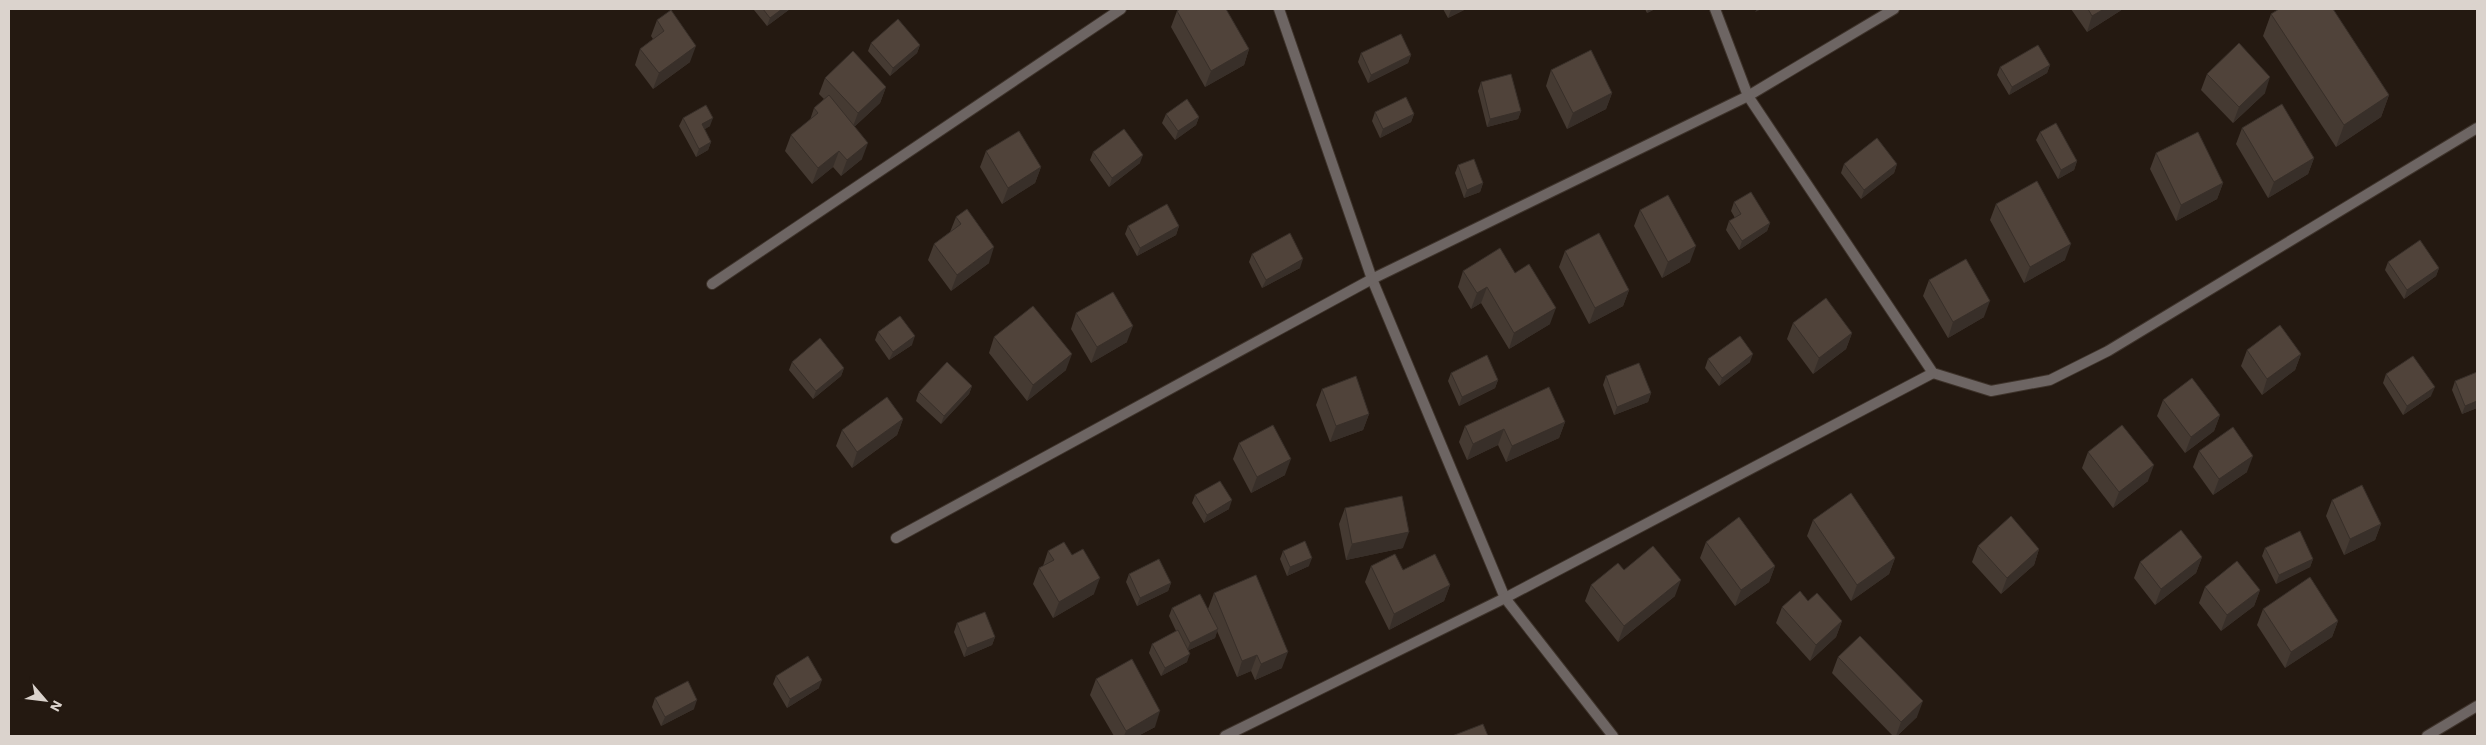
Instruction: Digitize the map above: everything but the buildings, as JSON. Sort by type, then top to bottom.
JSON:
[{"type":"street","points":[[712,284],[1121,9]]},
{"type":"street","points":[[1279,9],[1372,279],[1505,598],[1613,736]]},
{"type":"street","points":[[1715,9],[1748,96],[1933,373],[1991,391],[2050,380],[2108,351],[2477,128]]},
{"type":"street","points":[[896,538],[1372,279],[1748,96],[1894,9]]},
{"type":"street","points":[[1225,736],[1505,598],[1933,373]]},
{"type":"street","points":[[2427,736],[2477,706]]}]
